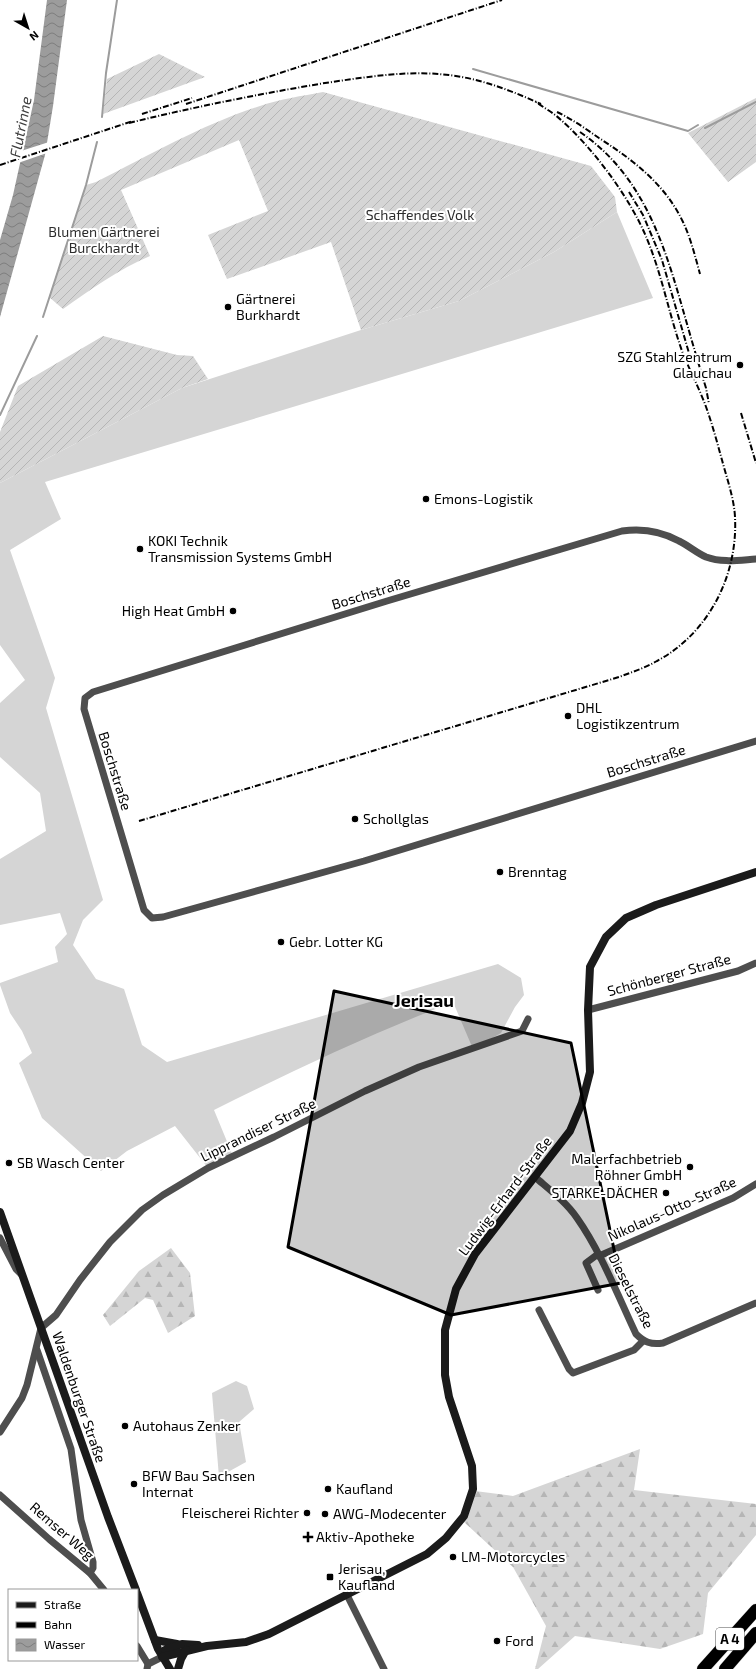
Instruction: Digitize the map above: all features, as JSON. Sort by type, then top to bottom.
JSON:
[{"type":"highway","name":"A 4","points":[[703,1669],[756,1610]]},
{"type":"highway","name":"A 4","points":[[725,1669],[756,1633]]},
{"type":"street","name":"Boschstraße","points":[[756,559],[718,560],[706,557],[680,541],[649,530],[634,529],[622,531],[394,599],[93,692],[85,698],[84,710],[144,910],[152,918],[163,918],[364,861],[756,741]]},
{"type":"street","name":"Ludwig-Erhard-Straße","points":[[161,1655],[184,1647],[246,1642],[269,1634],[427,1554],[446,1538],[464,1516],[473,1489],[472,1466],[449,1397],[445,1375],[445,1330],[456,1289],[475,1254],[570,1131],[582,1103],[590,1072],[588,1010],[590,967],[606,937],[626,918],[656,905],[756,872]]},
{"type":"street","name":"Schönberger Straße","points":[[588,1010],[738,971],[756,964]]},
{"type":"street","name":"Lipprandiser Straße","points":[[41,1328],[56,1315],[80,1280],[110,1242],[142,1210],[163,1195],[208,1168],[274,1137],[365,1091],[419,1067],[522,1031],[528,1019]]},
{"type":"street","name":"Dieselstraße","points":[[535,1177],[558,1196],[576,1217],[598,1255],[636,1334],[644,1342],[654,1345],[663,1343],[756,1303]]},
{"type":"street","name":"Nikolaus-Otto-Straße","points":[[598,1255],[733,1198],[756,1184]]},
{"type":"street","name":"Waldenburger Straße","points":[[0,1212],[108,1517],[136,1589]]},
{"type":"street","points":[[0,1238],[16,1268],[23,1276]]},
{"type":"street","points":[[598,1255],[586,1263],[598,1290]]},
{"type":"street","points":[[539,1310],[569,1369],[573,1373],[634,1350],[644,1342]]},
{"type":"street","points":[[0,1432],[25,1391],[37,1349],[41,1328]]},
{"type":"street","points":[[37,1349],[71,1449],[81,1520],[93,1562],[93,1568],[90,1572]]},
{"type":"street","name":"Remser Weg","points":[[0,1495],[49,1539],[90,1572],[103,1589]]},
{"type":"street","points":[[347,1595],[384,1669]]},
{"type":"street","points":[[138,1597],[161,1655],[170,1669]]},
{"type":"street","points":[[155,1640],[184,1647],[178,1669]]},
{"type":"street","points":[[138,1648],[148,1667],[161,1655]]},
{"type":"highlighted area","points":[[334,991],[571,1043],[621,1283],[451,1315],[288,1247]]},
{"type":"green space","points":[[159,54],[205,77],[103,114],[107,79]]},
{"type":"green space","name":"Schaffendes Volk","points":[[323,92],[591,166],[615,197],[617,212],[554,252],[459,301],[361,330],[331,242],[227,279],[208,235],[268,211],[239,140],[121,190],[150,256],[116,273],[63,309],[49,297],[86,185],[96,182],[197,131],[239,113],[275,101]]},
{"type":"green space","points":[[756,98],[756,162],[728,182],[688,133]]},
{"type":"green space","points":[[617,212],[653,298],[45,482],[61,519],[10,550],[55,678],[46,708],[103,900],[83,920],[73,945],[96,979],[124,989],[142,1045],[167,1062],[498,964],[521,978],[524,995],[515,1007],[501,1033],[473,1049],[453,1002],[332,1053],[214,1110],[233,1156],[208,1168],[175,1126],[127,1151],[101,1171],[42,1118],[19,1063],[32,1053],[22,1031],[10,1013],[0,985],[0,983],[58,962],[55,947],[67,934],[60,913],[0,925],[0,859],[46,831],[40,793],[0,757],[0,703],[25,680],[0,645],[0,483],[182,388],[361,330],[459,301],[554,252]]},
{"type":"green space","points":[[103,336],[177,355],[193,356],[208,379],[182,388],[0,483],[0,432],[18,386]]},
{"type":"green space","points":[[171,1248],[190,1273],[195,1316],[168,1333],[153,1300],[145,1298],[110,1326],[103,1315],[139,1271]]},
{"type":"green space","points":[[236,1381],[247,1386],[254,1409],[239,1422],[246,1462],[219,1477],[212,1393]]},
{"type":"green space","points":[[640,1449],[634,1490],[756,1504],[756,1535],[708,1593],[703,1634],[660,1649],[575,1636],[538,1669],[535,1669],[546,1626],[513,1567],[464,1522],[475,1491],[513,1496]]},
{"type":"water","points":[[47,0],[67,0],[53,106],[45,155],[0,317],[0,240],[13,195],[34,100]]},
{"type":"pier","points":[[49,142],[47,153],[18,163],[21,151]]},
{"type":"waterway","points":[[102,117],[106,73],[117,0]]},
{"type":"waterway","points":[[473,69],[688,131],[698,125]]},
{"type":"waterway","points":[[705,128],[756,102]]},
{"type":"waterway","points":[[43,317],[86,185],[97,142]]},
{"type":"waterway","points":[[0,415],[37,336]]},
{"type":"railway","points":[[186,104],[502,0]]},
{"type":"railway","points":[[129,123],[202,106],[325,83],[387,75],[418,73],[449,75],[473,79],[508,90],[541,104]]},
{"type":"railway","points":[[142,114],[192,98]]},
{"type":"railway","points":[[139,821],[634,672],[675,649],[692,635],[717,600],[725,581],[735,539],[735,517],[733,503],[710,418],[682,351],[647,239],[631,207],[598,159],[561,120],[536,102]]},
{"type":"railway","points":[[557,112],[579,124],[636,164],[667,196],[676,208],[683,222],[691,241],[700,274]]},
{"type":"railway","points":[[0,165],[133,121]]},
{"type":"railway","points":[[580,132],[601,148],[618,167],[646,208],[657,231],[674,278],[706,388],[709,404]]},
{"type":"railway","points":[[629,192],[643,215],[662,260],[691,360]]},
{"type":"railway","points":[[741,413],[756,463]]},
{"type":"place","name":"Gärtnerei Burkhardt","points":[[228,307]]},
{"type":"place","name":"SZG Stahlzentrum Glauchau","points":[[740,365]]},
{"type":"place","name":"Emons-Logistik","points":[[426,499]]},
{"type":"place","name":"KOKI Technik Transmission Systems GmbH","points":[[140,549]]},
{"type":"place","name":"High Heat GmbH","points":[[233,611]]},
{"type":"place","name":"DHL Logistikzentrum","points":[[568,716]]},
{"type":"place","name":"Schollglas","points":[[355,819]]},
{"type":"place","name":"Brenntag","points":[[500,872]]},
{"type":"place","name":"Gebr. Lotter KG","points":[[281,942]]},
{"type":"place","name":"SB Wasch Center","points":[[9,1163]]},
{"type":"place","name":"Malerfachbetrieb Röhner GmbH","points":[[690,1167]]},
{"type":"place","name":"STARKE-DÄCHER","points":[[666,1193]]},
{"type":"place","name":"Autohaus Zenker","points":[[125,1426]]},
{"type":"place","name":"BFW Bau Sachsen Internat","points":[[134,1484]]},
{"type":"place","name":"Kaufland","points":[[328,1489]]},
{"type":"place","name":"Fleischerei Richter","points":[[307,1513]]},
{"type":"place","name":"AWG-Modecenter","points":[[325,1514]]},
{"type":"place","name":"Aktiv-Apotheke","points":[[308,1537]]},
{"type":"place","name":"LM-Motorcycles","points":[[453,1557]]},
{"type":"place","name":"Jerisau, Kaufland","points":[[330,1577]]},
{"type":"place","name":"Ford","points":[[497,1641]]},
{"type":"district","name":"Jerisau","points":[[424,1001]]},
{"type":"water label","name":"Flutrinne","points":[[21,127]]},
{"type":"park label","name":"Blumen Gärtnerei Burckhardt","points":[[104,240]]}]
